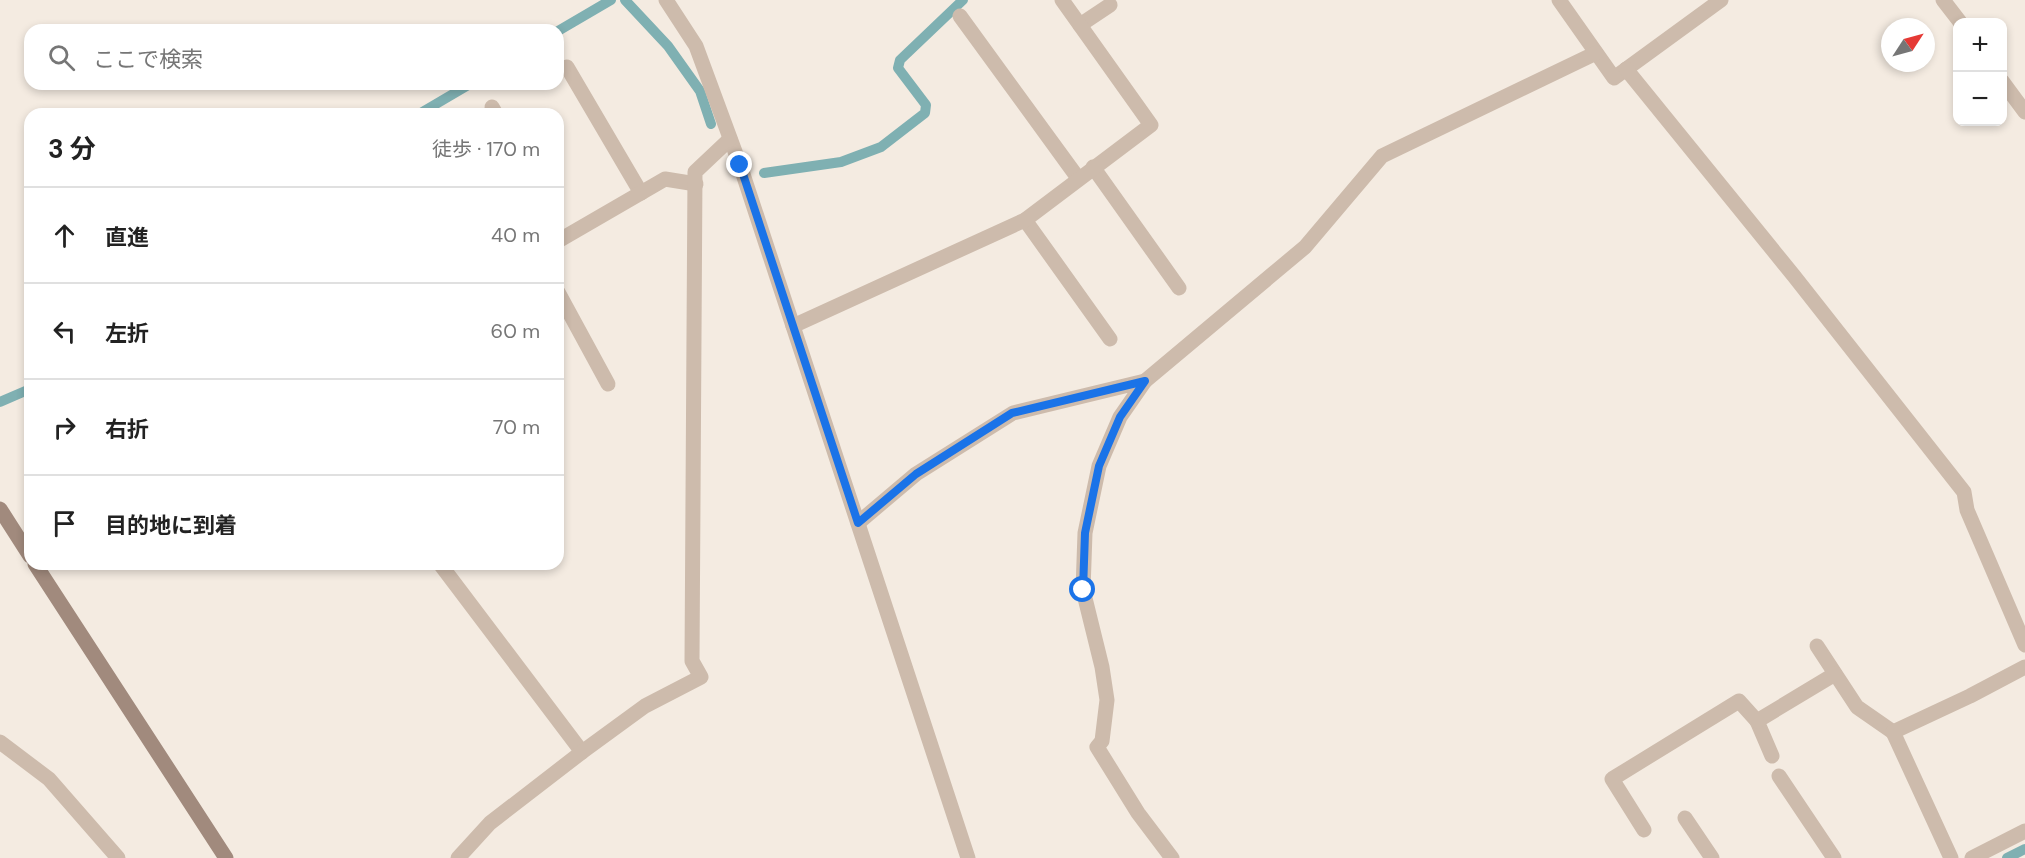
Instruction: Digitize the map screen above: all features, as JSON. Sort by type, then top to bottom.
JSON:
[{"type":"street","points":[[666,0],[696,46],[730,139],[968,858]]},
{"type":"street","points":[[793,326],[1025,220],[1151,125],[1062,0]]},
{"type":"street","points":[[1559,0],[1614,78],[1721,0]]},
{"type":"street","points":[[1943,0],[1957,18]]},
{"type":"street","points":[[1080,25],[1110,4]]},
{"type":"street","points":[[960,16],[1078,178]]},
{"type":"street","points":[[1172,858],[1138,813],[1097,747],[1102,741],[1107,700],[1102,668],[1083,590],[1085,533],[1099,466],[1120,417],[1145,381],[1305,246],[1382,156],[1596,53]]},
{"type":"street","points":[[567,67],[641,193]]},
{"type":"street","points":[[1626,69],[1794,276],[1964,492],[1967,510],[2025,645]]},
{"type":"street","points":[[2007,88],[2025,112]]},
{"type":"street","points":[[458,858],[490,823],[582,752],[645,706],[701,677],[692,662],[695,172],[730,139]]},
{"type":"street","points":[[1093,167],[1179,288]]},
{"type":"street","points":[[564,233],[665,179],[696,184]]},
{"type":"street","points":[[1025,220],[1110,339]]},
{"type":"street","points":[[564,303],[608,384]]},
{"type":"street","points":[[858,523],[916,474],[1012,413],[1145,381]]},
{"type":"street","points":[[0,509],[24,547]]},
{"type":"street","points":[[39,570],[226,858]]},
{"type":"street","points":[[445,570],[582,752]]},
{"type":"street","points":[[1816,646],[1857,707],[1893,732],[1951,858]]},
{"type":"street","points":[[1893,732],[2025,667]]},
{"type":"street","points":[[1757,721],[1835,674]]},
{"type":"street","points":[[1644,830],[1612,779],[1739,701],[1757,721],[1772,756]]},
{"type":"street","points":[[0,742],[49,779],[118,858]]},
{"type":"street","points":[[1779,776],[1834,858]]},
{"type":"street","points":[[1685,819],[1712,858]]},
{"type":"street","points":[[1972,858],[2025,831]]},
{"type":"waterway","points":[[564,27],[611,0]]},
{"type":"waterway","points":[[625,0],[668,46],[700,91],[711,124]]},
{"type":"waterway","points":[[764,173],[841,162],[881,147],[925,113],[926,105],[898,68],[900,60],[963,0]]},
{"type":"waterway","points":[[429,108],[460,90]]},
{"type":"waterway","points":[[0,402],[24,392]]},
{"type":"waterway","points":[[2007,858],[2025,849]]},
{"type":"route","points":[[740,165],[858,523],[916,474],[1012,413],[1145,381],[1120,417],[1099,466],[1085,533],[1083,590]]}]
